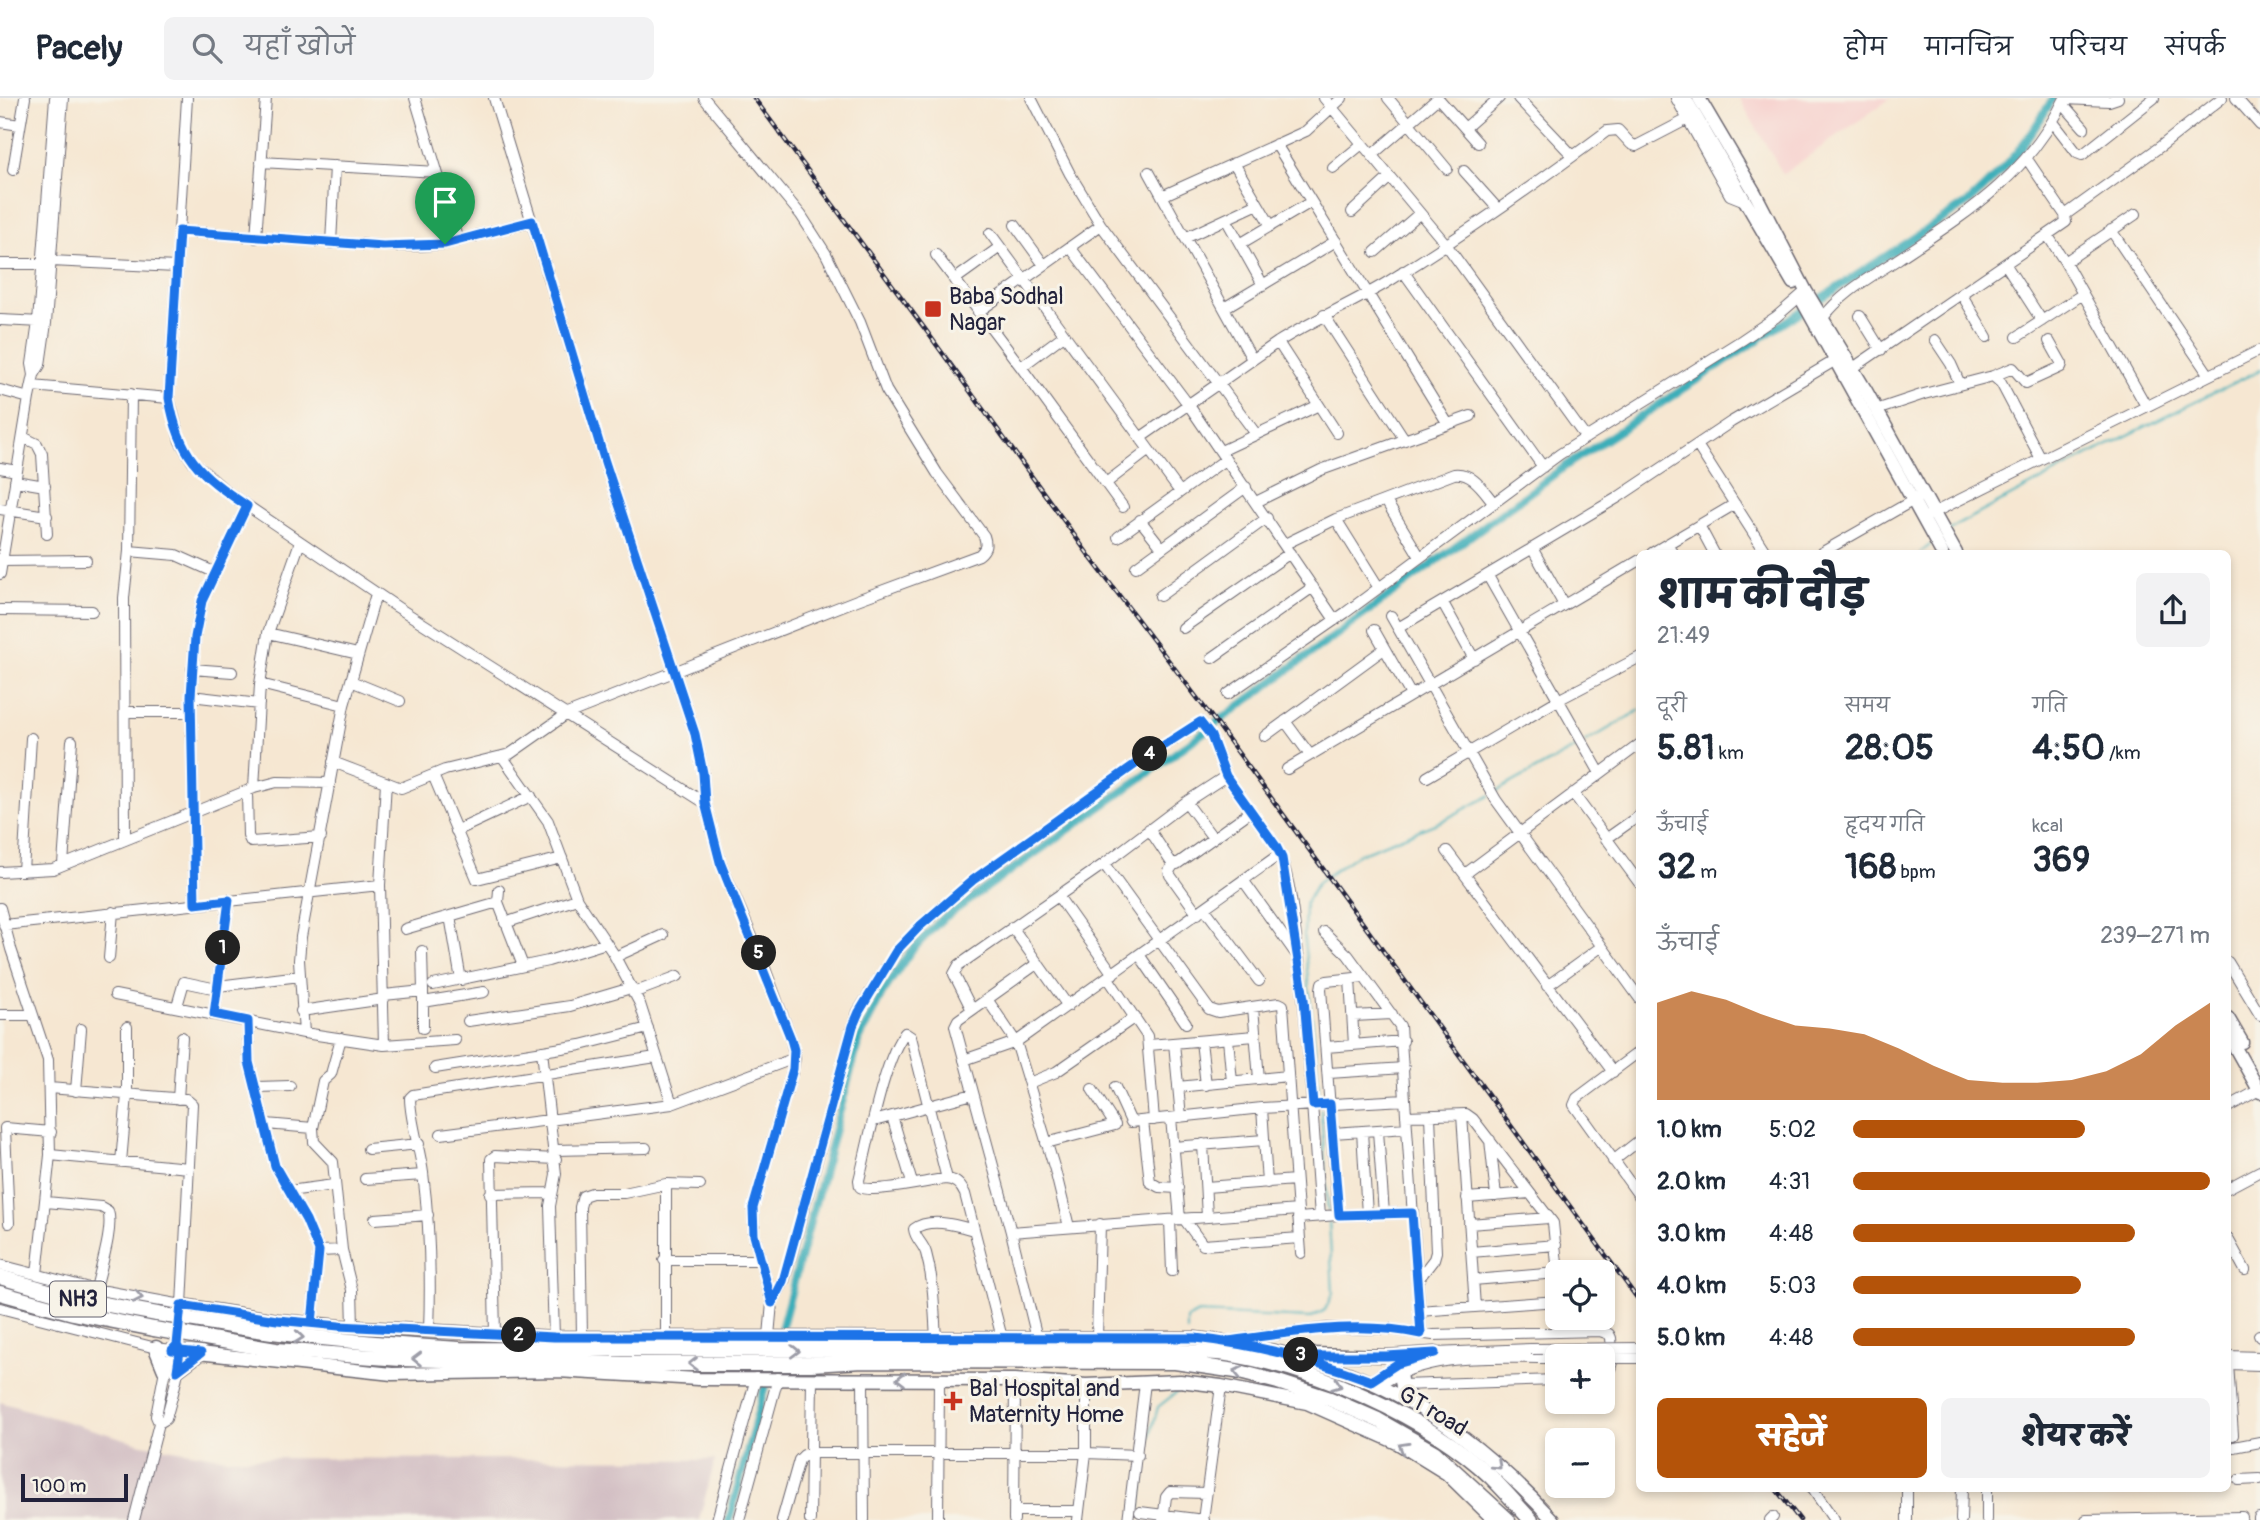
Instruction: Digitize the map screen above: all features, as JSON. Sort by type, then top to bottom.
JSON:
[{"type":"highway","name":"GT road","points":[[0,1277],[199,1337],[276,1350],[401,1359],[622,1364],[811,1364],[863,1361],[1175,1362],[1236,1371],[1278,1381],[1330,1399],[1378,1420],[1434,1452],[1508,1520]]},
{"type":"highway","name":"GT road","points":[[0,1293],[74,1313],[156,1322],[207,1322],[272,1334],[337,1341],[460,1349],[1179,1351],[1225,1354],[1337,1385],[1409,1419],[1446,1442],[1490,1476],[1531,1520]]},
{"type":"highway","points":[[156,1348],[171,1370]]},
{"type":"main road","points":[[1685,98],[1750,197]]},
{"type":"main road","points":[[1699,98],[1750,197],[1946,549]]},
{"type":"main road","points":[[1840,358],[1853,368],[1918,497]]},
{"type":"main road","points":[[2231,1023],[2260,1075]]},
{"type":"main road","points":[[2231,1040],[2259,1091]]},
{"type":"main road","points":[[181,1305],[277,1320],[495,1335],[1195,1338],[1227,1341],[1296,1356],[1376,1383],[1417,1404],[1444,1421],[1484,1453],[1553,1520]]},
{"type":"main road","points":[[176,1349],[392,1374],[558,1371],[698,1378],[1015,1380],[1086,1385],[1180,1381],[1221,1386],[1307,1403],[1397,1443],[1447,1474],[1494,1520]]},
{"type":"main road","points":[[171,1370],[201,1353]]},
{"type":"main road","points":[[1296,1356],[1435,1353]]},
{"type":"main road","points":[[1401,1379],[1417,1404]]},
{"type":"street","points":[[13,170],[24,98]]},
{"type":"street","points":[[47,263],[55,98]]},
{"type":"street","points":[[63,98],[40,365],[33,381],[16,476],[5,510],[1,567],[86,560]]},
{"type":"street","points":[[187,98],[169,398],[180,441],[192,461],[213,482],[376,594],[705,803]]},
{"type":"street","points":[[256,238],[265,98]]},
{"type":"street","points":[[415,98],[458,241]]},
{"type":"street","points":[[494,98],[605,462],[697,745],[703,773],[705,803],[723,869],[791,1039],[795,1058],[753,1208],[754,1235],[772,1303],[769,1336]]},
{"type":"street","points":[[333,762],[401,788],[445,770],[510,754],[567,714],[979,555],[986,545],[984,536],[937,473],[886,390],[860,322],[826,254],[801,215],[704,98]]},
{"type":"street","points":[[1031,98],[1070,174],[1101,225],[1256,434]]},
{"type":"street","points":[[1324,98],[1445,243],[1586,438]]},
{"type":"street","points":[[1162,196],[1306,131],[1342,98]]},
{"type":"street","points":[[1388,98],[1447,169]]},
{"type":"street","points":[[1372,155],[1438,98],[1478,143]]},
{"type":"street","points":[[1465,128],[1499,98]]},
{"type":"street","points":[[1518,98],[1573,156]]},
{"type":"street","points":[[1676,98],[1730,195],[1750,197],[1755,181],[1706,98]]},
{"type":"street","points":[[2064,100],[2109,101],[2119,98]]},
{"type":"street","points":[[2053,122],[2077,153],[2082,155],[2154,98]]},
{"type":"street","points":[[2065,215],[2222,98]]},
{"type":"street","points":[[2238,99],[2260,125]]},
{"type":"street","points":[[1818,316],[1844,295],[1986,199],[2027,159],[2053,122],[2064,100]]},
{"type":"street","points":[[2064,100],[2084,128]]},
{"type":"street","points":[[1140,438],[1278,342],[1367,293],[1499,209],[1607,131],[1618,130],[1636,146],[1688,119]]},
{"type":"street","points":[[0,122],[20,125]]},
{"type":"street","points":[[1276,144],[1448,424]]},
{"type":"street","points":[[1333,168],[1362,144]]},
{"type":"street","points":[[1853,368],[2066,222],[2065,215],[2027,159]]},
{"type":"street","points":[[261,162],[437,172]]},
{"type":"street","points":[[1234,163],[1271,226]]},
{"type":"street","points":[[331,243],[335,166]]},
{"type":"street","points":[[1464,171],[1499,209]]},
{"type":"street","points":[[1149,172],[1252,359]]},
{"type":"street","points":[[1352,212],[1390,177]]},
{"type":"street","points":[[1240,244],[1311,202]]},
{"type":"street","points":[[1185,238],[1258,204]]},
{"type":"street","points":[[1375,252],[1420,213]]},
{"type":"street","points":[[2065,262],[2136,214]]},
{"type":"street","points":[[1226,219],[1264,285]]},
{"type":"street","points":[[179,231],[331,243],[420,246],[458,241],[532,221]]},
{"type":"street","points":[[1016,225],[1044,265]]},
{"type":"street","points":[[978,312],[1101,225]]},
{"type":"street","points":[[2111,230],[2209,375]]},
{"type":"street","points":[[990,233],[1180,492]]},
{"type":"street","points":[[2048,236],[2146,406]]},
{"type":"street","points":[[1224,309],[1336,241]]},
{"type":"street","points":[[954,280],[1000,247]]},
{"type":"street","points":[[1070,247],[1188,404],[1335,620]]},
{"type":"street","points":[[936,255],[1123,507]]},
{"type":"street","points":[[0,264],[176,267]]},
{"type":"street","points":[[2006,265],[2042,321]]},
{"type":"street","points":[[1403,271],[1543,467]]},
{"type":"street","points":[[2017,337],[2083,294]]},
{"type":"street","points":[[1228,694],[1335,620],[1543,467],[1742,340],[1804,295]]},
{"type":"street","points":[[1962,295],[1987,337]]},
{"type":"street","points":[[1324,315],[1405,440]]},
{"type":"street","points":[[1860,316],[1881,350]]},
{"type":"street","points":[[0,320],[42,322]]},
{"type":"street","points":[[1021,367],[1064,335]]},
{"type":"street","points":[[1935,340],[1954,369],[1960,384]]},
{"type":"street","points":[[1876,410],[2013,368],[2026,383],[2061,367],[2062,364],[2049,341]]},
{"type":"street","points":[[1278,342],[1337,433]]},
{"type":"street","points":[[1928,516],[2260,350]]},
{"type":"street","points":[[1398,628],[1489,576],[1651,477],[1760,404],[1840,358]]},
{"type":"street","points":[[1993,376],[2001,383],[2041,459]]},
{"type":"street","points":[[33,381],[169,398]]},
{"type":"street","points":[[0,390],[29,398]]},
{"type":"street","points":[[125,838],[124,598],[129,551],[131,394]]},
{"type":"street","points":[[1118,537],[1180,492],[1224,455],[1256,434],[1319,405]]},
{"type":"street","points":[[1256,502],[1321,470],[1471,416]]},
{"type":"street","points":[[23,437],[40,449],[47,534]]},
{"type":"street","points":[[1697,445],[1764,550]]},
{"type":"street","points":[[1106,483],[1149,450]]},
{"type":"street","points":[[0,468],[45,486]]},
{"type":"street","points":[[1183,628],[1288,548],[1336,519],[1462,473],[1470,476],[1494,503]]},
{"type":"street","points":[[1136,567],[1246,487]]},
{"type":"street","points":[[1826,550],[1918,497]]},
{"type":"street","points":[[1385,501],[1420,558]]},
{"type":"street","points":[[1670,548],[1699,525],[1735,504]]},
{"type":"street","points":[[195,904],[192,669],[202,601],[247,506]]},
{"type":"street","points":[[5,510],[47,516]]},
{"type":"street","points":[[1160,596],[1267,518]]},
{"type":"street","points":[[1336,519],[1379,588]]},
{"type":"street","points":[[1140,520],[1162,548]]},
{"type":"street","points":[[1699,525],[1712,550]]},
{"type":"street","points":[[300,542],[268,633],[260,684],[248,836],[251,842],[321,837]]},
{"type":"street","points":[[1532,548],[1564,605]]},
{"type":"street","points":[[129,551],[176,555],[214,572]]},
{"type":"street","points":[[1287,769],[1636,562]]},
{"type":"street","points":[[1489,576],[1600,773]]},
{"type":"street","points":[[1212,659],[1313,587]]},
{"type":"street","points":[[304,1033],[300,950],[344,705],[376,594]]},
{"type":"street","points":[[1443,603],[1474,659]]},
{"type":"street","points":[[0,610],[92,611]]},
{"type":"street","points":[[1391,616],[1496,800],[1636,993]]},
{"type":"street","points":[[1374,630],[1411,695]]},
{"type":"street","points":[[268,633],[358,654]]},
{"type":"street","points":[[1265,736],[1384,649]]},
{"type":"street","points":[[1427,777],[1558,700],[1636,659]]},
{"type":"street","points":[[192,669],[232,672]]},
{"type":"street","points":[[351,681],[400,701]]},
{"type":"street","points":[[260,684],[344,705]]},
{"type":"street","points":[[191,696],[259,704]]},
{"type":"street","points":[[125,712],[191,712]]},
{"type":"street","points":[[1285,721],[1310,755]]},
{"type":"street","points":[[772,1303],[783,1281],[853,1026],[896,951],[920,926],[973,880],[1154,751],[1200,722],[1211,736],[1226,776],[1280,854],[1321,1105],[1329,1216]]},
{"type":"street","points":[[23,871],[31,738]]},
{"type":"street","points":[[64,864],[72,741]]},
{"type":"street","points":[[1465,874],[1636,747]]},
{"type":"street","points":[[502,755],[548,821],[577,900],[615,957],[632,990],[648,1028],[672,1104]]},
{"type":"street","points":[[433,775],[479,880],[562,858]]},
{"type":"street","points":[[972,1010],[954,971],[959,965],[1226,776]]},
{"type":"street","points":[[0,872],[50,869],[125,838],[277,782],[330,783]]},
{"type":"street","points":[[384,1045],[380,885],[386,782]]},
{"type":"street","points":[[1573,793],[1636,879]]},
{"type":"street","points":[[456,831],[531,796]]},
{"type":"street","points":[[1186,802],[1213,838]]},
{"type":"street","points":[[1251,811],[1180,863],[1174,864],[1170,875],[1259,981]]},
{"type":"street","points":[[1606,839],[1636,818]]},
{"type":"street","points":[[1149,829],[1174,864]]},
{"type":"street","points":[[1447,851],[1613,1072]]},
{"type":"street","points":[[964,1060],[1016,1042],[1280,854]]},
{"type":"street","points":[[1104,864],[1209,1009],[1218,1012],[1283,1004],[1301,1253]]},
{"type":"street","points":[[1243,880],[1298,957]]},
{"type":"street","points":[[4,925],[380,885]]},
{"type":"street","points":[[499,890],[498,902],[523,966]]},
{"type":"street","points":[[1058,896],[1144,1031],[1149,1045],[1150,1182],[1155,1186],[1178,1188]]},
{"type":"street","points":[[214,1014],[229,900]]},
{"type":"street","points":[[505,923],[577,900]]},
{"type":"street","points":[[404,929],[498,902]]},
{"type":"street","points":[[0,908],[48,1060],[50,1154],[37,1274]]},
{"type":"street","points":[[109,958],[113,912]]},
{"type":"street","points":[[450,916],[461,979]]},
{"type":"street","points":[[1012,926],[1068,1006]]},
{"type":"street","points":[[1324,932],[1348,955],[1400,1026],[1421,1334]]},
{"type":"street","points":[[615,957],[663,935]]},
{"type":"street","points":[[433,985],[548,961],[606,943]]},
{"type":"street","points":[[1547,986],[1601,947]]},
{"type":"street","points":[[422,951],[423,1028]]},
{"type":"street","points":[[1140,956],[1186,1023]]},
{"type":"street","points":[[1037,1338],[1012,1232],[955,1026],[958,1020],[1038,963]]},
{"type":"street","points":[[2231,967],[2260,1016]]},
{"type":"street","points":[[177,1006],[184,982],[217,988],[300,976]]},
{"type":"street","points":[[468,1021],[570,1006],[678,976]]},
{"type":"street","points":[[1329,1216],[1333,1133],[1321,1105],[1329,1073],[1322,983],[1364,977]]},
{"type":"street","points":[[1350,979],[1354,1045]]},
{"type":"street","points":[[301,1012],[384,997],[484,992]]},
{"type":"street","points":[[114,995],[304,1033],[384,1045],[455,1040]]},
{"type":"street","points":[[987,999],[1016,1042],[1069,1227]]},
{"type":"street","points":[[1253,1007],[1259,1079]]},
{"type":"street","points":[[1353,1016],[1392,1014]]},
{"type":"street","points":[[0,1015],[33,1015]]},
{"type":"street","points":[[1029,1083],[1056,1072],[1135,1017]]},
{"type":"street","points":[[248,1021],[249,1062],[275,1166],[306,1220],[319,1251],[312,1323]]},
{"type":"street","points":[[121,1162],[127,1095],[127,1027]]},
{"type":"street","points":[[435,1069],[581,1045],[648,1028]]},
{"type":"street","points":[[76,1091],[81,1029]]},
{"type":"street","points":[[947,1179],[911,1037],[905,1033],[894,1052],[859,1180],[860,1187],[865,1190],[947,1179],[954,1181],[962,1189],[1002,1338]]},
{"type":"street","points":[[1149,1045],[1255,1036]]},
{"type":"street","points":[[177,1099],[182,1037]]},
{"type":"street","points":[[341,1038],[331,1074],[324,1081],[313,1128],[314,1142],[333,1162],[342,1250],[351,1283],[353,1326]]},
{"type":"street","points":[[1228,1038],[1233,1082]]},
{"type":"street","points":[[1201,1041],[1206,1085]]},
{"type":"street","points":[[1326,1047],[1402,1041]]},
{"type":"street","points":[[1172,1271],[1178,1219],[1178,1188],[1173,1147],[1178,1087],[1174,1043]]},
{"type":"street","points":[[542,1051],[556,1174],[550,1206],[554,1337]]},
{"type":"street","points":[[1636,1054],[1577,1098],[1574,1105],[1636,1191]]},
{"type":"street","points":[[429,1331],[431,1262],[428,1215],[419,1144],[409,1099],[413,1095],[656,1057]]},
{"type":"street","points":[[441,1134],[672,1104],[795,1058]]},
{"type":"street","points":[[1329,1073],[1404,1068]]},
{"type":"street","points":[[1178,1087],[1288,1076]]},
{"type":"street","points":[[257,1087],[290,1086]]},
{"type":"street","points":[[1115,1087],[1131,1122],[1262,1108],[1405,1100]]},
{"type":"street","points":[[49,1088],[189,1100],[193,1106],[176,1349],[156,1416],[159,1423],[134,1520]]},
{"type":"street","points":[[1046,1143],[1115,1125],[1092,1089]]},
{"type":"street","points":[[2231,1105],[2259,1091]]},
{"type":"street","points":[[874,1121],[973,1094]]},
{"type":"street","points":[[1106,1111],[1123,1105]]},
{"type":"street","points":[[1262,1108],[1267,1183]]},
{"type":"street","points":[[1462,1115],[1475,1307]]},
{"type":"street","points":[[1406,1116],[1470,1115],[1549,1218],[1554,1227],[1557,1260]]},
{"type":"street","points":[[892,1116],[912,1184]]},
{"type":"street","points":[[1417,1282],[1436,1252],[1430,1116]]},
{"type":"street","points":[[266,1124],[313,1128]]},
{"type":"street","points":[[9,1223],[4,1182],[5,1128],[51,1132]]},
{"type":"street","points":[[1333,1133],[1407,1128]]},
{"type":"street","points":[[1362,1131],[1367,1215]]},
{"type":"street","points":[[1378,1131],[1384,1214]]},
{"type":"street","points":[[1173,1147],[1264,1140]]},
{"type":"street","points":[[1490,1140],[1496,1196]]},
{"type":"street","points":[[1614,1161],[1636,1143]]},
{"type":"street","points":[[368,1149],[419,1144]]},
{"type":"street","points":[[1203,1144],[1207,1217]]},
{"type":"street","points":[[495,1335],[495,1272],[490,1194],[490,1161],[493,1157],[646,1148]]},
{"type":"street","points":[[50,1154],[190,1168]]},
{"type":"street","points":[[2231,1186],[2260,1171]]},
{"type":"street","points":[[365,1179],[423,1175]]},
{"type":"street","points":[[1206,1187],[1296,1180]]},
{"type":"street","points":[[582,1337],[580,1200],[583,1196],[666,1184],[700,1185]]},
{"type":"street","points":[[666,1184],[666,1336]]},
{"type":"street","points":[[289,1191],[334,1185]]},
{"type":"street","points":[[490,1194],[552,1193]]},
{"type":"street","points":[[1467,1198],[1530,1193]]},
{"type":"street","points":[[46,1202],[101,1207],[108,1211],[108,1233],[96,1289]]},
{"type":"street","points":[[1012,1232],[1207,1217],[1412,1213]]},
{"type":"street","points":[[375,1219],[428,1215]]},
{"type":"street","points":[[1469,1224],[1549,1218]]},
{"type":"street","points":[[1178,1219],[1203,1245],[1300,1238]]},
{"type":"street","points":[[936,1338],[932,1279],[926,1252],[915,1236],[914,1229],[921,1224],[933,1223],[974,1230]]},
{"type":"street","points":[[1097,1338],[1100,1224]]},
{"type":"street","points":[[1471,1252],[1556,1244]]},
{"type":"street","points":[[2231,1248],[2245,1270]]},
{"type":"street","points":[[319,1251],[342,1250]]},
{"type":"street","points":[[664,1260],[761,1260]]},
{"type":"street","points":[[0,1265],[96,1289],[181,1305]]},
{"type":"street","points":[[1473,1280],[1545,1274]]},
{"type":"street","points":[[1419,1311],[1545,1302]]},
{"type":"street","points":[[0,1308],[156,1348],[176,1349]]},
{"type":"street","points":[[1227,1341],[1328,1328],[1390,1329],[1421,1334],[1600,1331],[1609,1334],[1610,1344]]},
{"type":"street","points":[[1401,1379],[1425,1365],[1464,1359],[1636,1348]]},
{"type":"street","points":[[1376,1383],[1397,1364],[1435,1353],[1545,1356]]},
{"type":"street","points":[[2231,1356],[2260,1357]]},
{"type":"street","points":[[1615,1358],[1636,1358]]},
{"type":"street","points":[[2231,1364],[2260,1365]]},
{"type":"street","points":[[717,1520],[756,1378]]},
{"type":"street","points":[[739,1520],[778,1378]]},
{"type":"street","points":[[810,1520],[811,1379]]},
{"type":"street","points":[[863,1379],[864,1520]]},
{"type":"street","points":[[938,1520],[939,1379]]},
{"type":"street","points":[[1376,1383],[1401,1379],[1545,1380]]},
{"type":"street","points":[[1015,1380],[1014,1515],[1079,1516],[1086,1453],[1086,1385]]},
{"type":"street","points":[[1128,1520],[1145,1383]]},
{"type":"street","points":[[1140,1512],[1163,1518],[1203,1520],[1221,1386]]},
{"type":"street","points":[[2231,1407],[2233,1435]]},
{"type":"street","points":[[2234,1447],[2260,1442]]},
{"type":"street","points":[[782,1520],[799,1460],[812,1453],[1015,1452],[1138,1455]]},
{"type":"street","points":[[2239,1480],[2260,1479]]},
{"type":"street","points":[[1163,1518],[1166,1496],[1170,1492],[1206,1493]]},
{"type":"street","points":[[1815,1492],[1834,1520]]},
{"type":"street","points":[[1907,1492],[1908,1520]]},
{"type":"street","points":[[1961,1520],[1962,1492]]},
{"type":"street","points":[[1987,1492],[1987,1520]]},
{"type":"street","points":[[2086,1520],[2242,1517]]},
{"type":"shaded area","points":[[1739,98],[1891,98],[1783,174]]},
{"type":"shaded area","points":[[0,1402],[142,1444],[227,1458],[715,1460],[699,1520],[0,1520]]},
{"type":"waterway","points":[[782,1326],[859,1040],[882,994],[910,952],[941,920],[1147,774],[1567,465],[1970,201],[2016,153],[2053,98]]},
{"type":"waterway","points":[[1949,531],[2098,450],[2260,370]]},
{"type":"waterway","points":[[1924,550],[1930,545]]},
{"type":"waterway","points":[[1586,742],[1636,712]]},
{"type":"waterway","points":[[1497,791],[1581,745]]},
{"type":"waterway","points":[[1320,1100],[1304,939],[1305,904],[1318,882],[1357,855],[1442,821],[1489,796]]},
{"type":"waterway","points":[[1321,1109],[1328,1211]]},
{"type":"waterway","points":[[1187,1332],[1187,1319],[1198,1313],[1310,1318],[1325,1310],[1333,1293],[1329,1220]]},
{"type":"waterway","points":[[729,1520],[765,1386]]},
{"type":"waterway","points":[[1140,1509],[1149,1440],[1158,1407],[1182,1388]]},
{"type":"railway","points":[[754,98],[1636,1297]]},
{"type":"railway","points":[[1778,1492],[1800,1520]]},
{"type":"place","name":"Baba Sodhal Nagar","points":[[933,309]]},
{"type":"place","name":"Bal Hospital and Maternity Home","points":[[953,1401]]},
{"type":"route","points":[[445,244],[383,246],[179,231],[169,398],[173,423],[192,461],[213,482],[247,506],[202,601],[195,637],[191,696],[195,904],[229,900],[214,1014],[248,1021],[249,1062],[275,1166],[306,1220],[319,1251],[312,1323],[181,1305],[177,1345],[180,1351],[201,1353],[177,1371],[180,1351],[172,1350],[177,1345],[181,1305],[277,1320],[339,1326],[554,1337],[1195,1338],[1278,1350],[1296,1356],[1321,1363],[1371,1381],[1397,1364],[1435,1353],[1296,1356],[1278,1350],[1227,1341],[1328,1328],[1400,1329],[1421,1334],[1412,1213],[1339,1215],[1330,1104],[1313,1105],[1304,999],[1282,858],[1226,776],[1211,736],[1200,722],[1144,758],[973,880],[909,936],[896,951],[853,1026],[783,1281],[772,1303],[752,1221],[753,1208],[793,1069],[795,1058],[791,1039],[762,960],[720,862],[705,803],[703,773],[695,734],[605,462],[532,221],[445,244]]}]
